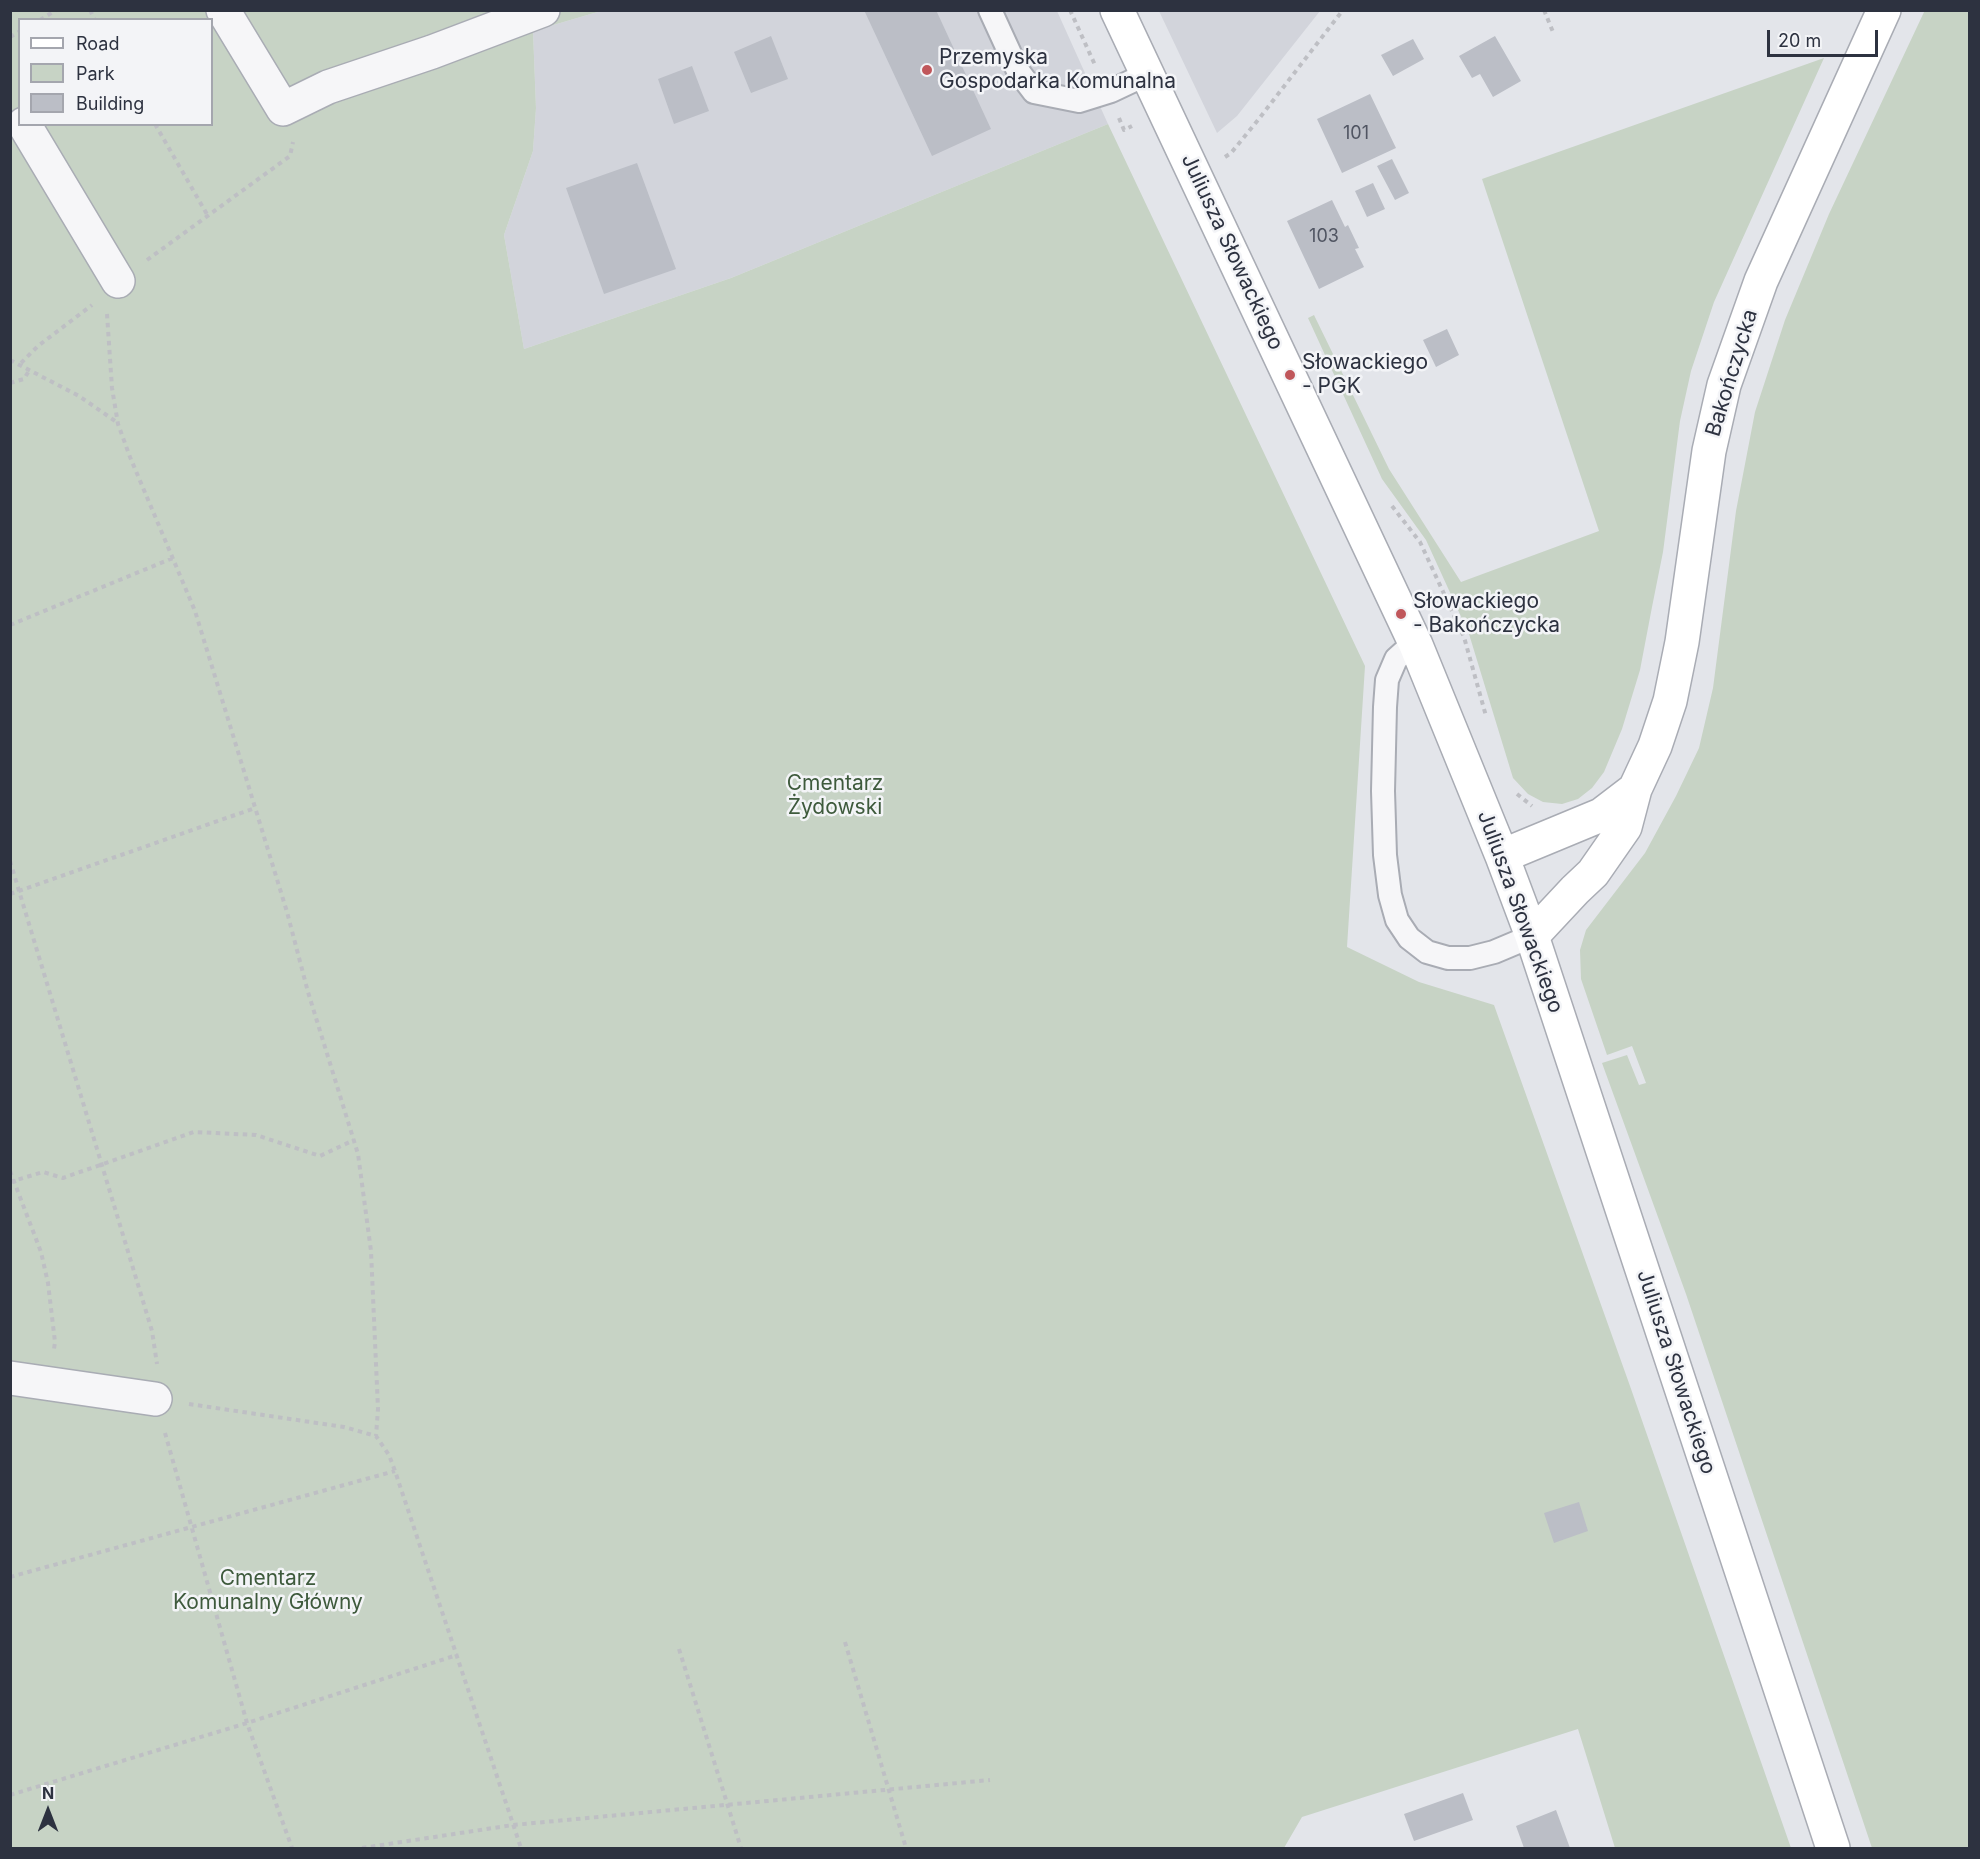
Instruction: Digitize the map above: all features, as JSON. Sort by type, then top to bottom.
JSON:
[{"type":"street","points":[[223,10],[283,109],[328,87],[432,52],[543,10]]},
{"type":"street","name":"Juliusza Słowackiego","points":[[1117,10],[1416,645],[1502,856],[1532,936],[1833,1848]]},
{"type":"street","name":"Bakończycka","points":[[1532,936],[1593,873],[1613,848],[1625,827],[1635,789],[1655,746],[1672,691],[1683,642],[1709,451],[1724,385],[1761,281],[1884,10]]},
{"type":"street","points":[[10,102],[18,115]]},
{"type":"street","points":[[25,126],[112,288]]},
{"type":"street","name":"Bakończycka","points":[[1502,856],[1601,815],[1635,789]]},
{"type":"street","points":[[10,1377],[155,1399]]},
{"type":"lane","points":[[990,10],[1018,71],[1034,92],[1079,102],[1111,91],[1148,74]]},
{"type":"lane","points":[[1416,645],[1396,659],[1387,680],[1385,707],[1383,791],[1385,855],[1390,895],[1397,920],[1409,938],[1427,952],[1448,958],[1470,958],[1486,954],[1532,936]]},
{"type":"path","points":[[43,18],[56,10]]},
{"type":"path","points":[[1231,153],[1343,10]]},
{"type":"path","points":[[1544,10],[1553,32]]},
{"type":"path","points":[[21,363],[38,346],[112,288],[290,156],[294,130],[283,109]]},
{"type":"path","points":[[156,126],[208,216]]},
{"type":"path","points":[[112,288],[112,388],[118,424],[195,611],[358,1154],[371,1251],[378,1409],[376,1436],[389,1455],[395,1471],[521,1848]]},
{"type":"path","points":[[10,360],[21,363],[79,396],[118,424]]},
{"type":"path","points":[[10,383],[24,379],[30,369]]},
{"type":"path","points":[[1388,500],[1420,542],[1464,637],[1489,726]]},
{"type":"path","points":[[10,625],[173,558]]},
{"type":"path","points":[[1515,793],[1536,809]]},
{"type":"path","points":[[10,894],[255,808]]},
{"type":"path","points":[[10,861],[152,1331],[157,1362],[155,1399],[248,1724],[292,1848]]},
{"type":"path","points":[[12,1181],[43,1172],[63,1178],[194,1132],[256,1135],[320,1156],[354,1140]]},
{"type":"path","points":[[10,1171],[41,1252],[48,1283],[55,1342],[50,1383]]},
{"type":"path","points":[[155,1399],[344,1427],[376,1436]]},
{"type":"path","points":[[10,1577],[395,1471]]},
{"type":"path","points":[[845,1642],[906,1848]]},
{"type":"path","points":[[679,1650],[741,1848]]},
{"type":"path","points":[[10,1795],[248,1724],[457,1655]]},
{"type":"path","points":[[362,1848],[513,1825],[990,1780]]},
{"type":"shaded area","points":[[601,11],[1057,11],[1108,124],[731,278],[524,349],[504,235],[533,151],[536,108],[533,31]]},
{"type":"shaded area","points":[[1159,11],[1320,11],[1237,116],[1217,133]]},
{"type":"green space","points":[[1925,10],[1970,11],[1970,1848],[1872,1848],[1686,1294],[1602,1063],[1627,1055],[1639,1085],[1646,1083],[1632,1046],[1607,1055],[1581,979],[1580,950],[1586,930],[1645,853],[1699,748],[1713,688],[1736,511],[1755,412],[1785,320],[1829,214]]},
{"type":"green space","points":[[11,11],[601,11],[533,31],[536,108],[533,151],[504,235],[524,349],[731,278],[1108,124],[1365,666],[1347,947],[1419,982],[1494,1005],[1791,1848],[1615,1848],[1578,1729],[1302,1817],[1284,1848],[11,1848]]},
{"type":"green space","points":[[1824,58],[1714,302],[1691,371],[1680,421],[1663,552],[1640,670],[1622,729],[1604,772],[1592,788],[1578,799],[1562,804],[1543,802],[1528,794],[1513,778],[1469,634],[1426,540],[1382,479],[1308,318],[1314,315],[1389,469],[1461,582],[1599,531],[1482,179]]},
{"type":"building","name":"Przemyska Gospodarka Komunalna","points":[[864,10],[936,10],[991,129],[932,156]]},
{"type":"building","points":[[771,36],[788,79],[751,93],[734,52]]},
{"type":"building","points":[[1495,36],[1521,81],[1493,97],[1480,74],[1472,78],[1459,56]]},
{"type":"building","points":[[1413,39],[1424,59],[1393,76],[1381,55]]},
{"type":"building","points":[[692,66],[709,111],[674,124],[658,79]]},
{"type":"building","points":[[1370,94],[1396,148],[1342,173],[1317,119]]},
{"type":"building","points":[[1392,159],[1409,193],[1395,200],[1377,166]]},
{"type":"building","points":[[637,163],[676,269],[604,294],[566,188]]},
{"type":"building","points":[[1373,183],[1385,209],[1367,217],[1355,191]]},
{"type":"building","points":[[1332,200],[1345,227],[1348,225],[1359,248],[1355,249],[1364,267],[1319,289],[1287,221]]},
{"type":"building","points":[[1447,329],[1459,355],[1436,367],[1423,340]]},
{"type":"building","points":[[1579,1502],[1588,1531],[1554,1543],[1544,1513]]},
{"type":"building","points":[[1463,1793],[1473,1820],[1414,1841],[1404,1814]]},
{"type":"building","points":[[1556,1810],[1570,1848],[1524,1848],[1516,1826]]},
{"type":"place","name":"Przemyska Gospodarka Komunalna","points":[[927,70]]},
{"type":"place","name":"Słowackiego - PGK","points":[[1290,375]]},
{"type":"place","name":"Słowackiego - Bakończycka","points":[[1401,614]]},
{"type":"park label","name":"Cmentarz Żydowski","points":[[835,796]]},
{"type":"park label","name":"Cmentarz Komunalny Główny","points":[[268,1591]]}]
